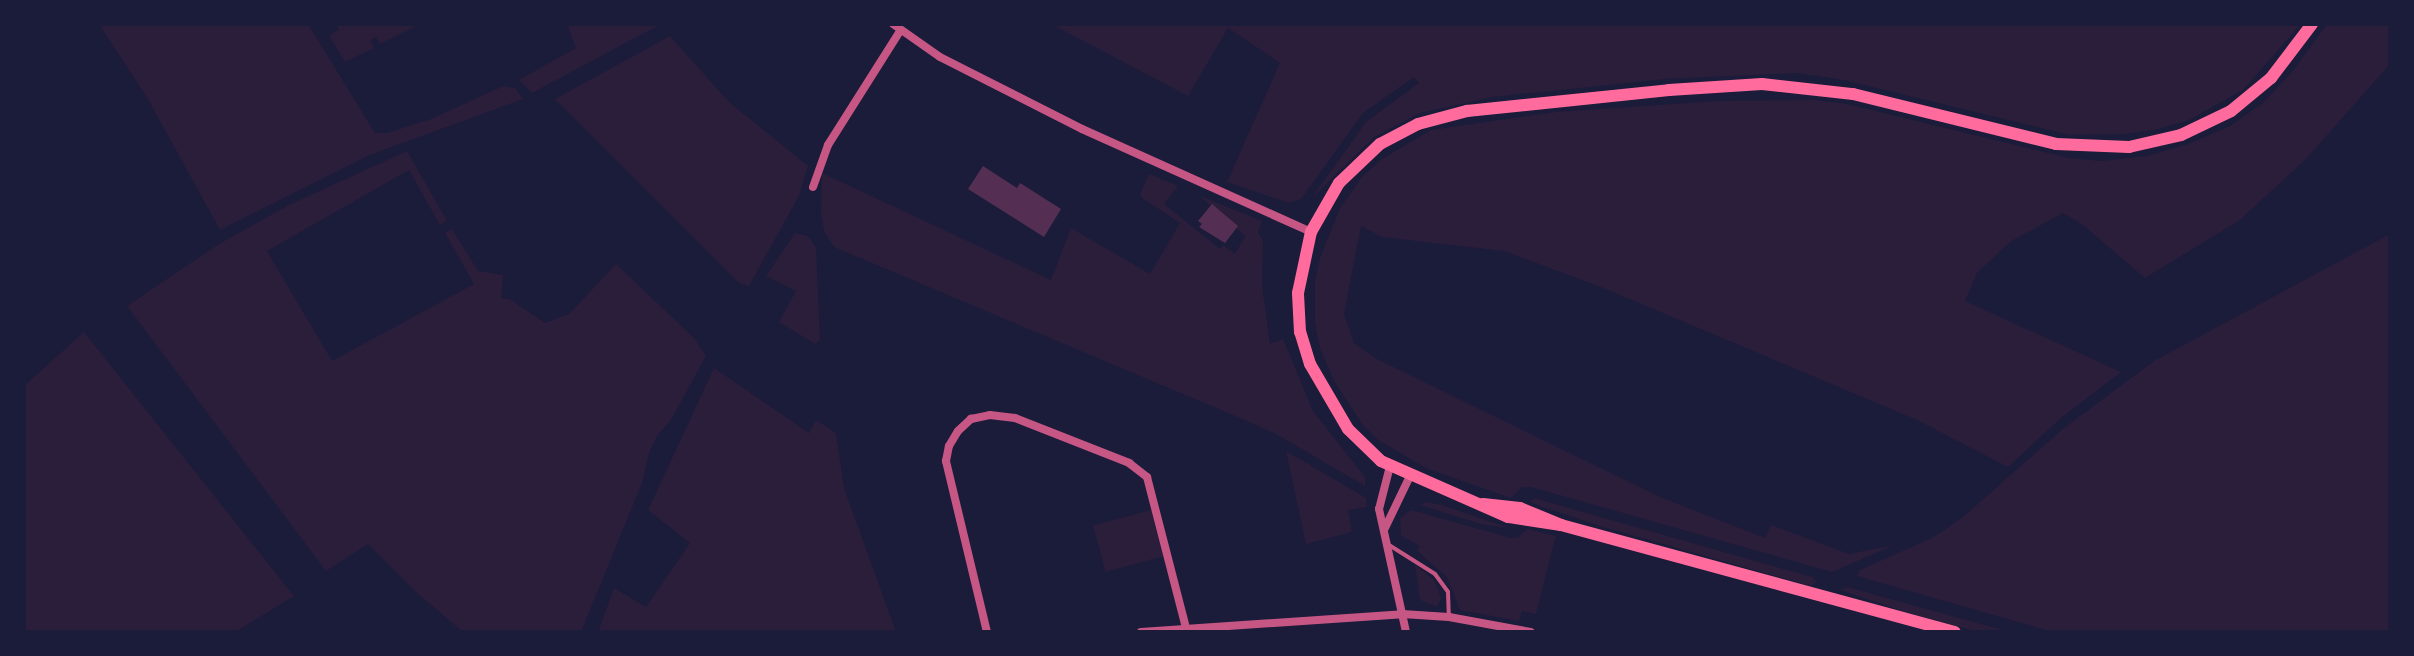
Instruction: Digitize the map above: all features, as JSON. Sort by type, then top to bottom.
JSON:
[{"type":"main road","points":[[1955,632],[1561,525],[1520,508],[1483,504],[1410,476],[1371,453],[1348,429],[1316,377],[1304,347],[1298,293],[1311,232],[1339,183],[1368,153],[1418,124],[1450,114],[1669,90],[1762,84],[1853,94],[2056,144],[2129,147],[2181,135],[2231,111],[2271,78],[2312,24]]},
{"type":"street","points":[[813,187],[828,145],[896,28],[940,57],[1101,138],[1311,232]]},
{"type":"street","points":[[987,632],[946,461],[949,446],[958,431],[971,419],[990,415],[1015,418],[1129,463],[1147,477],[1186,629]]},
{"type":"street","points":[[1390,466],[1379,502],[1406,632]]},
{"type":"street","points":[[1385,529],[1410,476]]},
{"type":"street","points":[[1141,632],[1402,614],[1449,617],[1531,632]]},
{"type":"lane","points":[[1387,544],[1435,574],[1448,592],[1449,617]]},
{"type":"shaded area","points":[[99,24],[308,24],[375,133],[387,133],[431,119],[503,86],[515,88],[523,99],[370,155],[220,230],[148,99]]},
{"type":"shaded area","points":[[335,24],[420,24],[380,44],[376,37],[370,40],[374,48],[345,62],[329,36],[339,29]]},
{"type":"shaded area","points":[[567,24],[661,24],[532,93],[519,80],[576,48]]},
{"type":"shaded area","points":[[1051,24],[2301,24],[2243,90],[2189,120],[2158,129],[2125,134],[2070,135],[1844,80],[1797,73],[1665,79],[1492,97],[1420,113],[1374,137],[1311,199],[1366,122],[1419,83],[1414,77],[1363,113],[1301,199],[1289,203],[1227,182],[1280,63],[1228,28],[1188,96]]},
{"type":"shaded area","points":[[2327,24],[2390,24],[2390,64],[2306,159],[2240,220],[2145,278],[2083,225],[2063,213],[2010,242],[1977,273],[1965,301],[2121,372],[2061,418],[2008,467],[1917,420],[1601,287],[1504,251],[1382,237],[1361,226],[1344,314],[1354,343],[1375,358],[1660,497],[1765,538],[1771,525],[1849,554],[1894,545],[1832,572],[1531,487],[1522,487],[1511,498],[1428,469],[1378,440],[1362,424],[1333,379],[1320,348],[1315,324],[1315,282],[1320,258],[1340,208],[1362,177],[1382,159],[1431,130],[1556,112],[1716,101],[1815,100],[1847,104],[2069,158],[2101,161],[2147,156],[2188,144],[2230,126],[2263,103],[2292,72]]},
{"type":"shaded area","points":[[670,36],[729,102],[808,166],[799,196],[749,286],[739,283],[555,99]]},
{"type":"shaded area","points":[[407,151],[447,221],[440,225],[409,170],[267,251],[332,361],[474,284],[445,233],[452,229],[478,271],[503,275],[501,298],[510,299],[545,323],[569,314],[616,264],[694,338],[706,356],[649,453],[642,483],[581,632],[463,632],[418,594],[368,544],[326,571],[127,306],[219,244],[289,205]]},
{"type":"shaded area","points":[[822,173],[1051,280],[1071,228],[1150,274],[1180,223],[1142,198],[1140,194],[1149,174],[1178,186],[1164,204],[1220,249],[1223,245],[1235,254],[1245,236],[1200,196],[1262,221],[1258,232],[1263,241],[1262,285],[1270,344],[1283,339],[1313,411],[1365,477],[1365,486],[1276,434],[834,247],[824,231],[821,213]]},
{"type":"shaded area","points":[[795,233],[808,236],[816,247],[820,340],[815,344],[779,322],[796,291],[766,276]]},
{"type":"shaded area","points":[[2390,234],[2390,632],[2053,632],[1857,576],[1860,570],[1934,537],[1963,517],[2064,428],[2154,361]]},
{"type":"shaded area","points":[[84,332],[294,596],[235,632],[24,632],[24,386]]},
{"type":"shaded area","points":[[714,368],[809,433],[816,420],[836,433],[844,488],[896,632],[598,632],[614,588],[646,607],[690,543],[648,510]]},
{"type":"shaded area","points":[[1286,451],[1366,498],[1367,507],[1348,510],[1352,532],[1306,544]]},
{"type":"shaded area","points":[[1534,498],[1812,577],[1817,582],[1811,586],[1600,526],[1530,502]]},
{"type":"shaded area","points":[[1426,502],[1509,528],[1481,524],[1420,505]]},
{"type":"shaded area","points":[[1151,510],[1163,556],[1105,572],[1093,526]]},
{"type":"shaded area","points":[[1411,510],[1511,538],[1518,538],[1527,529],[1556,536],[1536,614],[1522,611],[1519,621],[1460,610],[1447,577],[1417,551],[1420,546],[1401,536],[1400,518]]},
{"type":"shaded area","points":[[1415,565],[1433,579],[1441,598],[1437,607],[1420,600]]},
{"type":"shaded area","points":[[1847,587],[2010,632],[1979,632],[1902,611],[1840,590]]},
{"type":"building","points":[[983,166],[1017,188],[1020,183],[1061,209],[1044,237],[968,189]]},
{"type":"building","points":[[1212,204],[1238,226],[1225,243],[1199,227],[1202,224],[1198,221]]}]
